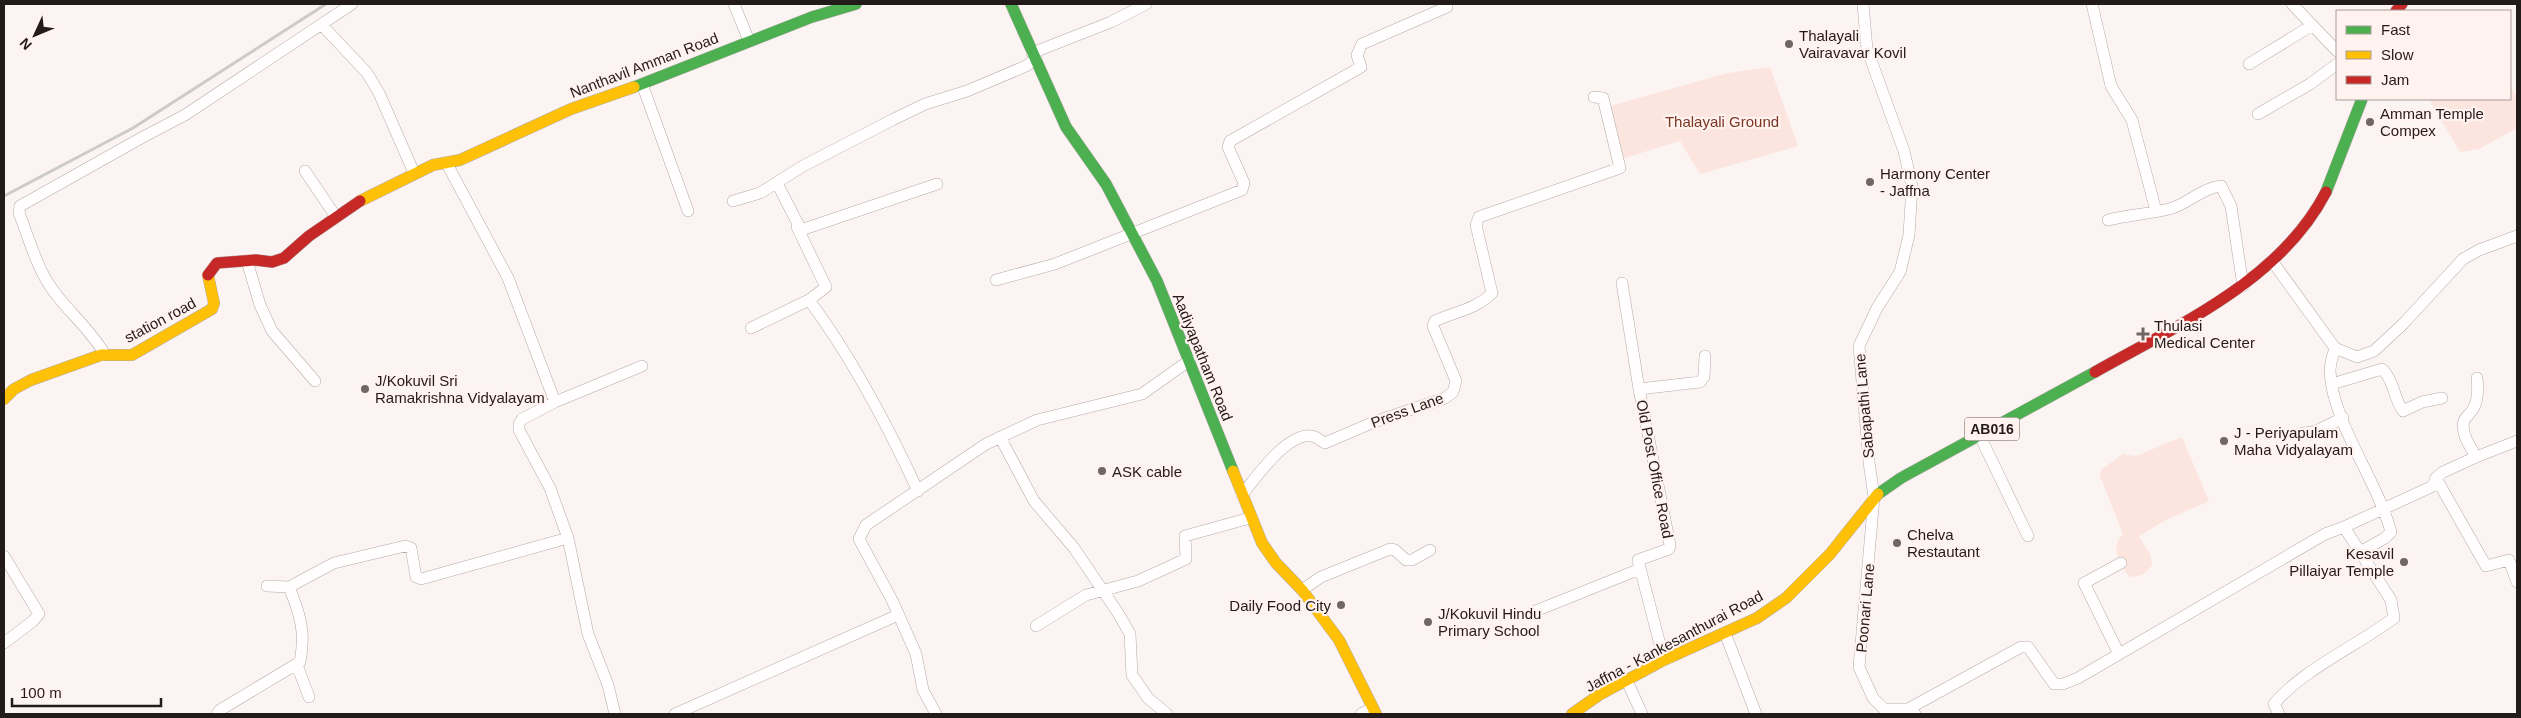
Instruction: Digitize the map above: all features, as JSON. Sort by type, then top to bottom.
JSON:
[{"type":"street","points":[[101,355],[104,353],[98,343],[73,316],[43,274],[19,213],[20,206],[143,137],[185,116],[281,50],[322,26],[352,4]]},
{"type":"street","points":[[734,4],[749,40]]},
{"type":"street","name":"Nanthavil Amman Road","points":[[446,162],[460,160],[571,109],[642,84],[749,40],[812,17],[856,4]]},
{"type":"street","name":"Aadiyapatham Road","points":[[1011,4],[1066,127],[1106,184],[1134,234],[1190,360],[1250,518],[1262,543],[1276,563],[1302,590],[1338,640],[1374,711]]},
{"type":"street","points":[[733,201],[760,193],[803,166],[925,104],[967,92],[1026,66],[1034,56],[1111,22],[1146,4]]},
{"type":"street","name":"Sabapathi Lane","points":[[1863,4],[1867,49],[1904,151],[1912,186],[1909,235],[1900,272],[1877,308],[1859,346],[1868,462],[1874,498]]},
{"type":"street","points":[[2092,4],[2111,86],[2132,120],[2156,211]]},
{"type":"street","points":[[2292,4],[2336,50]]},
{"type":"street","points":[[996,280],[1055,264],[1242,190],[1244,183],[1228,147],[1230,141],[1361,67],[1357,55],[1362,44],[1448,7]]},
{"type":"street","points":[[322,26],[367,74],[379,93],[414,173]]},
{"type":"street","points":[[2248,64],[2311,26]]},
{"type":"street","points":[[2258,114],[2310,84],[2336,65]]},
{"type":"street","points":[[642,84],[688,211]]},
{"type":"street","name":"Press Lane","points":[[1242,495],[1275,455],[1297,438],[1311,436],[1325,443],[1374,422],[1445,398],[1453,392],[1456,382],[1433,326],[1435,322],[1444,317],[1483,302],[1492,293],[1476,225],[1479,217],[1620,168],[1603,98],[1594,97]]},
{"type":"street","name":"Jaffna - Kankesanthurai Road","points":[[1572,714],[1599,695],[1664,660],[1756,618],[1786,598],[1830,554],[1874,498],[1901,478],[2140,348],[2243,286],[2272,261],[2302,230],[2319,206],[2342,156],[2362,100]]},
{"type":"street","points":[[446,162],[508,278],[555,402]]},
{"type":"street","name":"station road","points":[[4,399],[14,389],[31,380],[101,355],[132,355],[212,309],[214,303],[208,274],[217,263],[272,262],[284,258],[309,236],[364,198],[414,173],[446,162]]},
{"type":"street","points":[[305,171],[336,217]]},
{"type":"street","points":[[751,328],[809,300],[826,287],[797,227],[792,210],[777,183]]},
{"type":"street","points":[[797,227],[800,230],[805,229],[937,184]]},
{"type":"street","points":[[2108,220],[2130,214],[2178,206],[2208,189],[2221,186],[2231,206],[2243,286]]},
{"type":"street","points":[[2272,261],[2335,348],[2357,357],[2374,351],[2403,324],[2463,259],[2479,250],[2517,236]]},
{"type":"street","points":[[247,261],[260,304],[272,331],[315,381]]},
{"type":"street","name":"Old Post Office Road","points":[[1622,283],[1639,389],[1670,545],[1669,549],[1638,560],[1640,570]]},
{"type":"street","points":[[809,300],[846,353],[898,447],[918,491]]},
{"type":"street","points":[[2335,348],[2330,370],[2335,402],[2384,510],[2391,532],[2385,538],[2360,552]]},
{"type":"street","points":[[1639,389],[1700,382],[1704,377],[1705,356]]},
{"type":"street","points":[[936,714],[923,690],[916,654],[859,539],[866,525],[986,444],[1037,420],[1142,394],[1190,360]]},
{"type":"street","points":[[615,714],[608,685],[588,634],[568,538],[550,488],[519,430],[519,424],[522,419],[555,402],[642,366]]},
{"type":"street","points":[[2332,384],[2382,370],[2390,378],[2398,404],[2403,411],[2422,402],[2442,398]]},
{"type":"street","points":[[2476,457],[2464,434],[2463,424],[2464,417],[2475,407],[2478,390],[2477,378]]},
{"type":"street","points":[[2302,433],[2314,432],[2343,418]]},
{"type":"street","points":[[1980,436],[2028,536]]},
{"type":"street","points":[[1000,437],[1034,501],[1074,548],[1130,634],[1132,676],[1148,698],[1167,714]]},
{"type":"street","points":[[1912,712],[2021,647],[2028,647],[2054,684],[2063,684],[2078,678],[2325,534],[2384,510],[2433,486],[2436,478],[2442,472],[2517,441]]},
{"type":"street","points":[[2436,478],[2486,566],[2509,560],[2517,582]]},
{"type":"street","name":"Poonari Lane","points":[[1874,498],[1860,667],[1873,698],[1884,709],[1912,712]]},
{"type":"street","points":[[1036,626],[1086,595],[1138,581],[1186,559],[1185,536],[1250,518]]},
{"type":"street","points":[[2279,714],[2274,704],[2289,689],[2358,640],[2394,618],[2391,600],[2344,527]]},
{"type":"street","points":[[267,586],[288,587],[334,563],[405,546],[411,548],[416,577],[421,580],[568,538]]},
{"type":"street","points":[[1302,590],[1321,577],[1390,548],[1406,560],[1412,560],[1430,550]]},
{"type":"street","points":[[4,556],[38,614],[33,621],[4,643]]},
{"type":"street","points":[[2119,654],[2084,583],[2121,563]]},
{"type":"street","points":[[1533,612],[1640,570],[1664,660]]},
{"type":"street","points":[[217,714],[220,710],[300,662],[303,636],[300,614],[288,587]]},
{"type":"street","points":[[675,714],[898,615]]},
{"type":"street","points":[[1725,633],[1756,714]]},
{"type":"street","points":[[297,665],[309,697]]},
{"type":"street","points":[[1627,680],[1642,714]]},
{"type":"street","points":[[1361,714],[1374,711]]},
{"type":"green space","name":"Thalayali Ground","points":[[1770,67],[1798,146],[1700,174],[1680,141],[1618,160],[1610,106],[1728,73]]},
{"type":"green space","points":[[2511,87],[2517,98],[2517,128],[2479,149],[2460,152],[2430,100],[2511,100]]},
{"type":"green space","points":[[2182,437],[2209,501],[2166,520],[2139,536],[2151,556],[2152,565],[2143,574],[2130,577],[2122,567],[2118,556],[2117,544],[2123,534],[2100,476],[2101,470],[2123,454],[2136,456]]},
{"type":"railway","points":[[4,196],[133,128],[326,4]]},
{"type":"traffic: fast","points":[[634,87],[812,17],[856,4]]},
{"type":"traffic: fast","points":[[1011,4],[1066,127],[1106,184],[1157,281],[1233,471]]},
{"type":"traffic: fast","points":[[2326,192],[2362,100]]},
{"type":"traffic: fast","points":[[1878,494],[1901,478],[2095,372]]},
{"type":"traffic: slow","points":[[360,201],[433,165],[460,160],[571,109],[634,87]]},
{"type":"traffic: slow","points":[[4,399],[14,389],[31,380],[101,355],[132,355],[212,309],[214,303],[208,275]]},
{"type":"traffic: slow","points":[[1233,471],[1262,543],[1276,563],[1302,590],[1339,640],[1376,714]]},
{"type":"traffic: slow","points":[[1572,714],[1599,695],[1664,660],[1757,618],[1786,598],[1830,554],[1878,494]]},
{"type":"traffic: jam","points":[[2397,10],[2402,4]]},
{"type":"traffic: jam","points":[[2095,372],[2192,318],[2255,276],[2282,251],[2306,223],[2326,192]]},
{"type":"traffic: jam","points":[[208,275],[217,263],[256,260],[272,262],[284,258],[309,236],[360,201]]},
{"type":"place","name":"Thalayali Vairavavar Kovil","points":[[1789,44]]},
{"type":"place","name":"Amman Temple Compex","points":[[2370,122]]},
{"type":"place","name":"Harmony Center - Jaffna","points":[[1870,182]]},
{"type":"place","name":"Thulasi Medical Center","points":[[2143,334]]},
{"type":"place","name":"J/Kokuvil Sri Ramakrishna Vidyalayam","points":[[365,389]]},
{"type":"place","name":"J - Periyapulam Maha Vidyalayam","points":[[2224,441]]},
{"type":"place","name":"ASK cable","points":[[1102,471]]},
{"type":"place","name":"Chelva Restautant","points":[[1897,543]]},
{"type":"place","name":"Kesavil Pillaiyar Temple","points":[[2404,562]]},
{"type":"place","name":"Daily Food City","points":[[1341,605]]},
{"type":"place","name":"J/Kokuvil Hindu Primary School","points":[[1428,622]]}]
